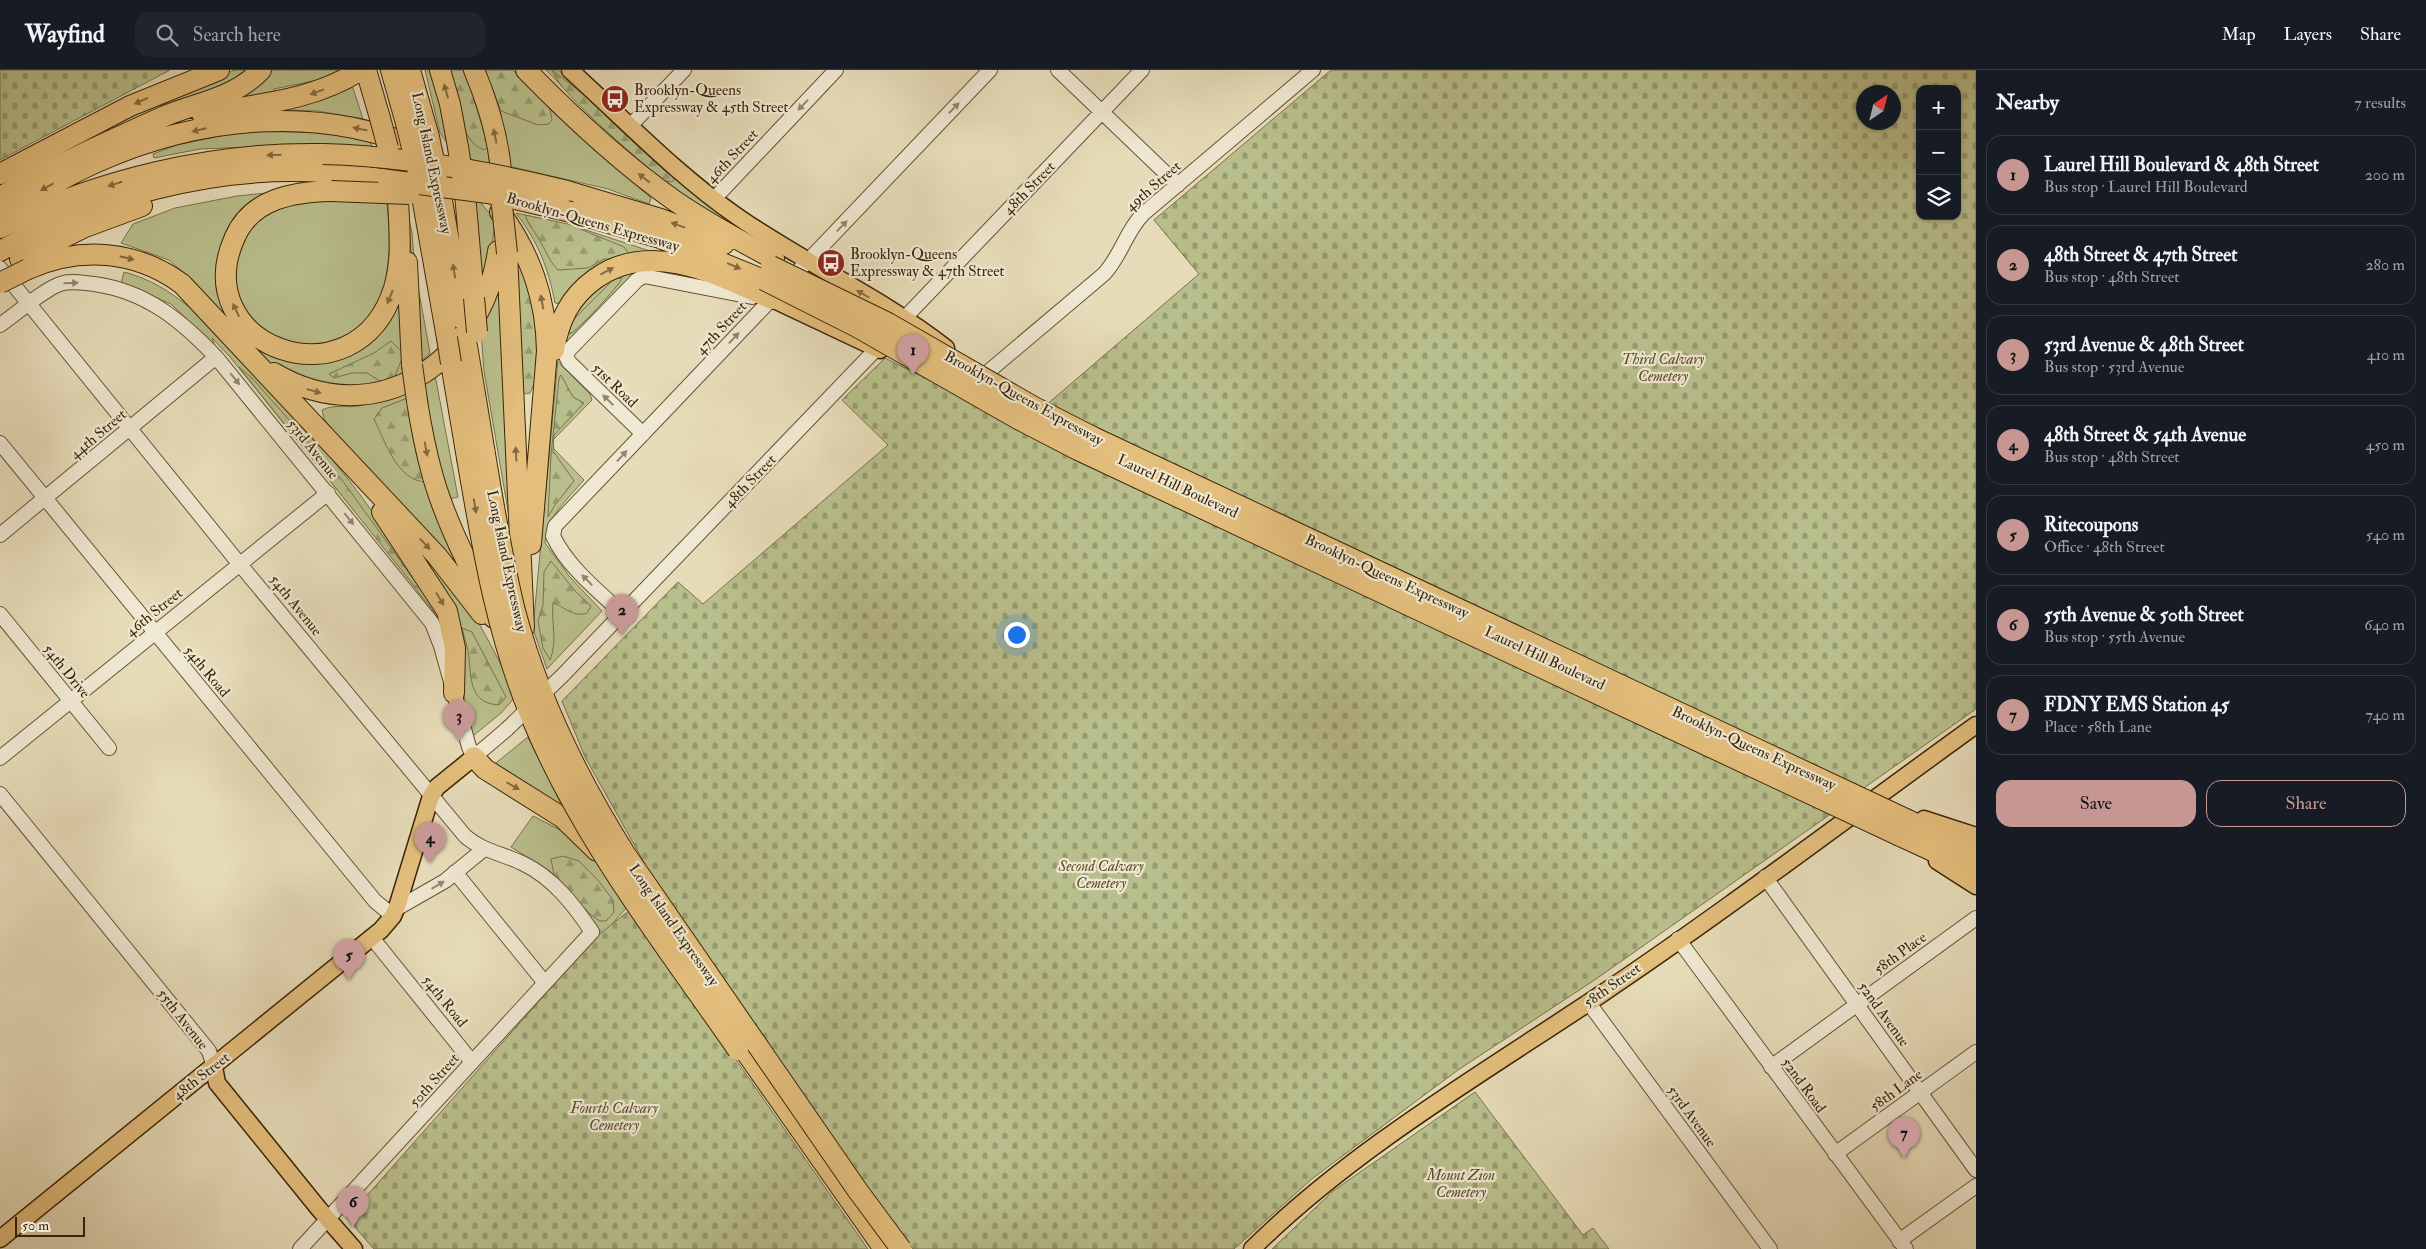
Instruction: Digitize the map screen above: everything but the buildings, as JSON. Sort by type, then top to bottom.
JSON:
[{"type":"highway","points":[[0,174],[130,106],[219,70]]},
{"type":"highway","points":[[0,197],[64,162],[168,115],[222,97],[250,80],[261,70]]},
{"type":"highway","name":"Long Island Expressway","points":[[391,70],[393,121],[480,362],[481,429],[476,456],[494,606],[521,690],[556,771],[590,834],[628,893],[877,1249]]},
{"type":"highway","name":"Long Island Expressway","points":[[410,70],[429,137],[412,175],[451,363],[525,644],[551,715],[591,798],[630,862],[852,1183],[901,1249]]},
{"type":"highway","points":[[440,70],[450,104],[464,182],[474,298],[469,332]]},
{"type":"highway","points":[[474,70],[493,126],[525,652],[531,676],[556,740],[586,799],[626,864],[746,1045]]},
{"type":"highway","points":[[526,70],[571,116],[642,176],[770,268]]},
{"type":"highway","points":[[536,70],[593,134]]},
{"type":"highway","points":[[135,130],[192,116],[310,94],[368,72],[393,121],[388,148],[405,230],[412,365],[417,402],[428,459],[438,493],[451,526],[579,804],[632,888],[746,1045],[884,1249]]},
{"type":"highway","points":[[0,214],[79,170],[112,156],[165,138],[203,128],[257,121],[298,120],[336,124],[401,140],[430,152],[459,171],[499,211],[518,239],[532,267],[542,298],[546,339],[544,386],[524,625]]},
{"type":"highway","name":"Brooklyn-Queens Expressway","points":[[0,269],[41,210],[97,189],[170,169],[255,156],[327,174],[368,156],[438,165],[567,191],[679,225],[858,307],[1034,407],[1092,437],[1904,828],[1976,871]]},
{"type":"highway","points":[[398,198],[399,267],[391,296],[382,314],[362,337],[345,347],[316,355],[287,352],[260,340],[238,316],[228,287],[226,267],[229,250],[236,233],[246,219],[266,203],[293,194],[327,174],[430,196],[497,194]]},
{"type":"highway","name":"Brooklyn-Queens Expressway","points":[[11,251],[106,218],[182,195],[241,184],[327,174],[412,175],[571,212],[770,268],[886,343],[1018,419],[1078,450],[1904,828],[1976,851]]},
{"type":"highway","points":[[0,283],[11,251],[54,259],[80,254],[116,256],[151,266],[173,278],[190,292],[256,361],[459,582],[523,679]]},
{"type":"highway","points":[[256,361],[296,385],[334,395],[375,394],[409,382],[443,359],[467,331],[489,288],[502,252]]},
{"type":"highway","points":[[544,386],[559,327],[567,308],[576,296],[592,281],[623,264],[649,260],[687,266],[732,281],[772,299]]},
{"type":"highway","points":[[344,457],[446,611],[455,648],[454,693]]},
{"type":"highway","points":[[474,757],[485,770],[547,807],[570,824],[632,888]]},
{"type":"highway","points":[[771,1081],[894,1249]]},
{"type":"main road","points":[[570,70],[674,167],[714,199],[756,230],[905,318]]},
{"type":"main road","name":"Laurel Hill Boulevard","points":[[772,299],[877,348],[1037,418],[1863,808],[1890,807],[1976,836]]},
{"type":"main road","name":"Laurel Hill Boulevard","points":[[905,318],[1037,418]]},
{"type":"main road","name":"58th Street","points":[[1252,1249],[1310,1196],[1351,1165],[1468,1082],[1678,939],[1863,808],[1976,725]]},
{"type":"main road","name":"48th Street","points":[[0,1238],[372,938],[395,912],[431,796],[437,787],[474,757]]},
{"type":"main road","name":"Laurel Hill Boulevard","points":[[1863,808],[1871,819],[1976,886]]},
{"type":"main road","name":"55th Avenue","points":[[214,1067],[217,1082],[327,1219],[354,1249]]},
{"type":"street","points":[[630,126],[684,70]]},
{"type":"street","name":"46th Street","points":[[714,199],[836,70]]},
{"type":"street","name":"47th Street","points":[[622,614],[572,563],[557,542],[553,532],[557,524],[990,70]]},
{"type":"street","points":[[1058,70],[1178,185]]},
{"type":"street","name":"48th Street","points":[[474,757],[507,729],[563,675],[1142,70]]},
{"type":"street","name":"49th Street","points":[[982,377],[1104,274],[1115,260],[1135,222],[1314,70]]},
{"type":"street","name":"54th Avenue","points":[[0,269],[465,836],[484,849],[522,863],[542,875],[562,893],[592,932]]},
{"type":"street","name":"Laurel Hill Boulevard","points":[[567,358],[570,348],[642,277],[650,276],[772,299]]},
{"type":"street","name":"53rd Avenue","points":[[0,325],[61,284],[85,283],[113,288],[142,298],[164,309],[184,324],[216,357],[432,623],[440,641],[468,743],[474,757]]},
{"type":"street","name":"44th Street","points":[[0,535],[216,357]]},
{"type":"street","name":"51st Road","points":[[567,358],[643,434]]},
{"type":"street","name":"54th Road","points":[[0,443],[375,900],[395,912]]},
{"type":"street","name":"46th Street","points":[[0,758],[328,493]]},
{"type":"street","name":"54th Drive","points":[[0,614],[109,748]]},
{"type":"street","name":"55th Avenue","points":[[0,794],[209,1051],[214,1067]]},
{"type":"street","name":"48th Street","points":[[395,912],[445,881],[484,849]]},
{"type":"street","points":[[455,872],[545,983]]},
{"type":"street","name":"52nd Avenue","points":[[1766,877],[1976,1170]]},
{"type":"street","name":"58th Place","points":[[1771,1067],[1976,918]]},
{"type":"street","name":"50th Street","points":[[300,1249],[592,932]]},
{"type":"street","name":"54th Road","points":[[372,938],[472,1062]]},
{"type":"street","name":"52nd Road","points":[[1678,939],[1902,1245]]},
{"type":"street","name":"53rd Avenue","points":[[1588,1002],[1770,1249]]},
{"type":"street","name":"58th Lane","points":[[1835,1154],[1976,1052]]},
{"type":"street","points":[[1902,1245],[1976,1186]]},
{"type":"green space","points":[[0,70],[170,70],[0,160]]},
{"type":"green space","points":[[235,70],[250,70],[243,78],[167,110],[95,136],[96,129]]},
{"type":"green space","points":[[267,70],[340,70],[318,80],[274,89],[275,94],[222,102]]},
{"type":"green space","points":[[425,70],[434,70],[453,151],[440,133]]},
{"type":"green space","points":[[447,70],[465,70],[487,142],[488,147],[484,150],[476,145],[463,127]]},
{"type":"green space","points":[[465,70],[487,142],[492,184],[465,151]]},
{"type":"green space","points":[[485,70],[513,70],[550,109],[552,120],[549,124],[538,125],[501,111]]},
{"type":"green space","points":[[513,70],[543,103],[651,198],[649,204],[608,189],[508,166],[487,86]]},
{"type":"green space","points":[[546,70],[558,70],[789,260],[724,223],[647,168],[588,113]]},
{"type":"green space","points":[[552,70],[592,101],[673,175],[674,180],[672,182],[662,180],[602,127],[569,95]]},
{"type":"green space","name":"Third Calvary Cemetery","points":[[1331,70],[1976,70],[1976,709],[1861,790],[1045,406],[1199,274],[1154,220]]},
{"type":"green space","points":[[351,82],[363,119],[317,111],[283,110],[282,106]]},
{"type":"green space","points":[[244,131],[335,133],[369,139],[380,172],[387,207],[389,225],[388,260],[380,302],[373,316],[355,333],[343,339],[317,346],[291,346],[280,343],[251,318],[239,298],[236,287],[234,275],[238,252],[248,230],[260,215],[265,211],[286,204],[331,194],[321,144],[200,149],[154,158],[153,154],[177,145]]},
{"type":"green space","points":[[466,185],[495,220],[492,247],[477,291]]},
{"type":"green space","points":[[287,191],[237,218],[229,312],[317,362],[396,302],[402,303],[408,379],[335,392],[279,373],[200,288],[169,260],[121,243],[133,224],[175,208],[237,196]]},
{"type":"green space","points":[[407,211],[412,233],[415,270],[430,353],[418,364],[411,249]]},
{"type":"green space","points":[[516,213],[574,226],[668,257],[620,261],[563,304],[555,303],[541,255]]},
{"type":"green space","points":[[525,215],[568,224],[624,247],[629,254],[623,259],[604,259],[588,268],[558,270]]},
{"type":"green space","points":[[515,264],[522,264],[537,320],[536,380],[530,393],[526,394],[522,391]]},
{"type":"green space","points":[[666,267],[724,287],[647,270],[562,350],[560,364],[590,394],[592,400],[553,440],[554,449],[584,480],[554,516],[545,543],[569,576],[602,611],[547,669],[533,629],[559,348],[572,308],[612,274]]},
{"type":"green space","points":[[500,269],[517,563],[484,371],[480,320]]},
{"type":"green space","points":[[124,272],[159,286],[190,308],[218,334],[278,397],[328,454],[374,514],[441,615],[439,619],[390,555],[230,357],[212,338],[215,346],[171,304],[121,283]]},
{"type":"green space","points":[[622,278],[598,308],[570,334],[569,327],[576,317],[614,279]]},
{"type":"green space","points":[[391,341],[404,354],[392,383],[380,381],[367,373],[352,373],[334,378],[329,374],[374,353]]},
{"type":"green space","name":"Second Calvary Cemetery","points":[[885,358],[1001,416],[1835,811],[1596,979],[1458,1070],[1313,1178],[1234,1249],[913,1249],[878,1203],[650,873],[585,757],[562,701],[678,582],[703,604],[888,445],[842,400]]},
{"type":"green space","points":[[239,367],[252,378],[342,480],[420,588],[414,586]]},
{"type":"green space","points":[[435,375],[458,497],[449,499],[445,498],[419,385]]},
{"type":"green space","points":[[561,375],[573,397],[584,403],[554,435],[553,451],[574,481],[548,517],[551,455],[559,378]]},
{"type":"green space","points":[[408,391],[473,586],[377,486],[324,419],[322,410],[326,408],[364,405]]},
{"type":"green space","points":[[410,397],[426,482],[416,480],[407,475],[400,467],[393,458],[374,419],[382,408]]},
{"type":"green space","points":[[415,548],[448,579],[462,597],[486,635],[516,696],[501,713],[473,736],[461,683]]},
{"type":"green space","points":[[551,561],[575,591],[591,606],[587,613],[578,614],[553,603],[554,646],[550,660],[543,648],[538,621],[543,605],[544,572]]},
{"type":"green space","points":[[462,628],[472,632],[506,697],[499,705],[488,703],[476,693],[471,677],[468,651]]},
{"type":"green space","points":[[528,737],[568,818],[491,767]]},
{"type":"green space","points":[[533,816],[566,833],[609,873],[630,904],[603,934],[542,866],[511,847]]},
{"type":"green space","points":[[563,856],[579,861],[597,879],[613,900],[614,912],[606,921],[600,921],[591,915],[554,875],[551,859]]},
{"type":"green space","name":"Fourth Calvary Cemetery","points":[[631,909],[868,1249],[374,1249],[347,1218],[595,938]]},
{"type":"green space","name":"Mount Zion Cemetery","points":[[1475,1092],[1583,1235],[1593,1228],[1609,1249],[1272,1249],[1333,1191]]},
{"type":"place","name":"Brooklyn-Queens Expressway & 45th Street","points":[[615,99]]},
{"type":"place","name":"Brooklyn-Queens Expressway & 47th Street","points":[[831,263]]},
{"type":"place","name":"Laurel Hill Boulevard & 48th Street","points":[[913,375]]},
{"type":"place","name":"48th Street & 47th Street","points":[[622,635]]},
{"type":"place","name":"53rd Avenue & 48th Street","points":[[459,741]]},
{"type":"place","name":"48th Street & 54th Avenue","points":[[430,863]]},
{"type":"place","name":"Ritecoupons","points":[[349,980]]},
{"type":"place","name":"FDNY EMS Station 45","points":[[1904,1158]]},
{"type":"place","name":"55th Avenue & 50th Street","points":[[353,1227]]}]
